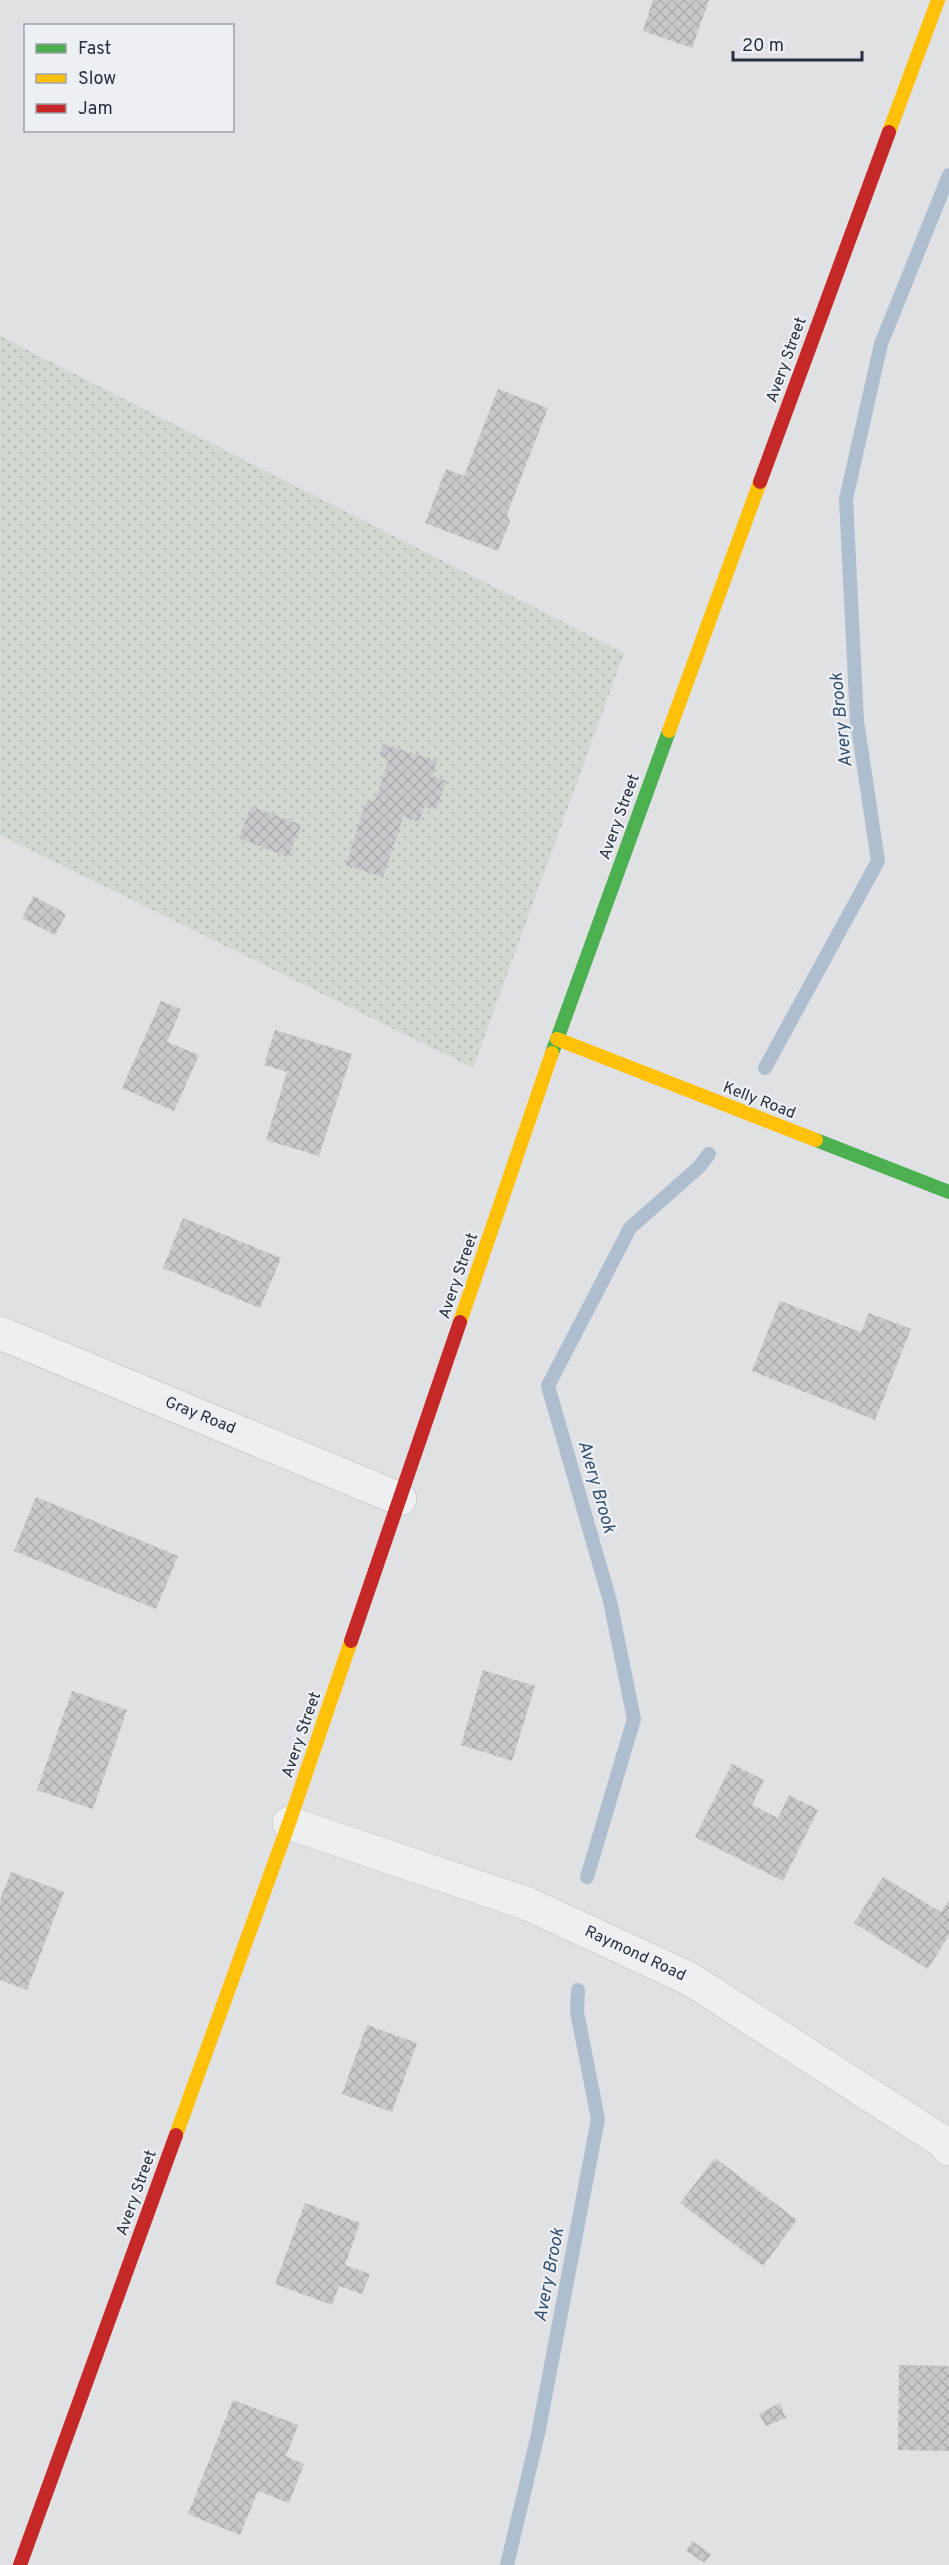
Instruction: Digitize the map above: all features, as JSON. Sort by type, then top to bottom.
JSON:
[{"type":"main road","name":"Avery Street","points":[[20,2565],[289,1823],[557,1039],[938,0]]},
{"type":"main road","name":"Kelly Road","points":[[557,1039],[949,1192]]},
{"type":"street","name":"Gray Road","points":[[0,1333],[400,1499]]},
{"type":"street","name":"Raymond Road","points":[[289,1823],[528,1904],[690,1979],[943,2142],[949,2150]]},
{"type":"shaded area","points":[[0,336],[624,653],[473,1068],[0,835]]},
{"type":"building","points":[[653,0],[709,0],[692,48],[643,31]]},
{"type":"building","points":[[498,389],[548,408],[507,514],[510,521],[498,551],[425,523],[446,469],[464,476]]},
{"type":"building","points":[[383,744],[437,761],[432,776],[446,781],[436,810],[424,806],[419,822],[403,816],[383,877],[346,865],[366,802],[375,801],[389,759],[379,756]]},
{"type":"building","points":[[251,806],[301,825],[288,857],[239,838]]},
{"type":"building","points":[[34,896],[66,914],[55,935],[22,918]]},
{"type":"building","points":[[161,1001],[181,1009],[167,1042],[199,1055],[174,1111],[122,1088]]},
{"type":"building","points":[[275,1030],[352,1054],[319,1156],[266,1140],[287,1072],[264,1065]]},
{"type":"building","points":[[183,1218],[281,1258],[260,1308],[163,1268]]},
{"type":"building","points":[[780,1301],[861,1332],[869,1313],[911,1329],[875,1420],[752,1371]]},
{"type":"building","points":[[36,1497],[178,1556],[156,1609],[14,1551]]},
{"type":"building","points":[[483,1670],[535,1686],[512,1761],[461,1745]]},
{"type":"building","points":[[72,1691],[127,1710],[93,1809],[37,1790]]},
{"type":"building","points":[[732,1764],[764,1780],[752,1805],[778,1818],[789,1795],[818,1810],[783,1881],[695,1837]]},
{"type":"building","points":[[11,1872],[64,1892],[27,1990],[0,1980],[0,1900]]},
{"type":"building","points":[[883,1877],[941,1912],[949,1900],[949,1935],[928,1969],[854,1923]]},
{"type":"building","points":[[367,2025],[417,2043],[392,2112],[342,2094]]},
{"type":"building","points":[[715,2158],[797,2220],[763,2266],[680,2203]]},
{"type":"building","points":[[305,2203],[360,2223],[345,2265],[370,2274],[362,2294],[339,2286],[332,2305],[275,2284]]},
{"type":"building","points":[[899,2365],[949,2366],[949,2451],[898,2450]]},
{"type":"building","points":[[233,2400],[298,2425],[286,2456],[304,2464],[289,2503],[258,2491],[240,2535],[188,2514]]},
{"type":"building","points":[[780,2403],[786,2418],[766,2426],[759,2414]]},
{"type":"building","points":[[692,2541],[711,2554],[705,2563],[686,2551]]},
{"type":"waterway","name":"Avery Brook","points":[[765,1068],[878,861],[857,721],[846,499],[881,344],[949,175]]},
{"type":"waterway","name":"Avery Brook","points":[[587,1877],[634,1719],[610,1601],[548,1386],[630,1228],[699,1167],[709,1154]]},
{"type":"waterway","name":"Avery Brook","points":[[507,2565],[538,2434],[598,2119],[577,2012],[578,1990]]},
{"type":"traffic: fast","points":[[552,1053],[669,731]]},
{"type":"traffic: fast","points":[[816,1140],[949,1192]]},
{"type":"traffic: slow","points":[[889,132],[938,0]]},
{"type":"traffic: slow","points":[[669,731],[760,482]]},
{"type":"traffic: slow","points":[[557,1039],[816,1140]]},
{"type":"traffic: slow","points":[[460,1322],[552,1053]]},
{"type":"traffic: slow","points":[[176,2135],[289,1823],[351,1641]]},
{"type":"traffic: jam","points":[[760,482],[889,132]]},
{"type":"traffic: jam","points":[[351,1641],[460,1322]]},
{"type":"traffic: jam","points":[[20,2565],[176,2135]]}]
